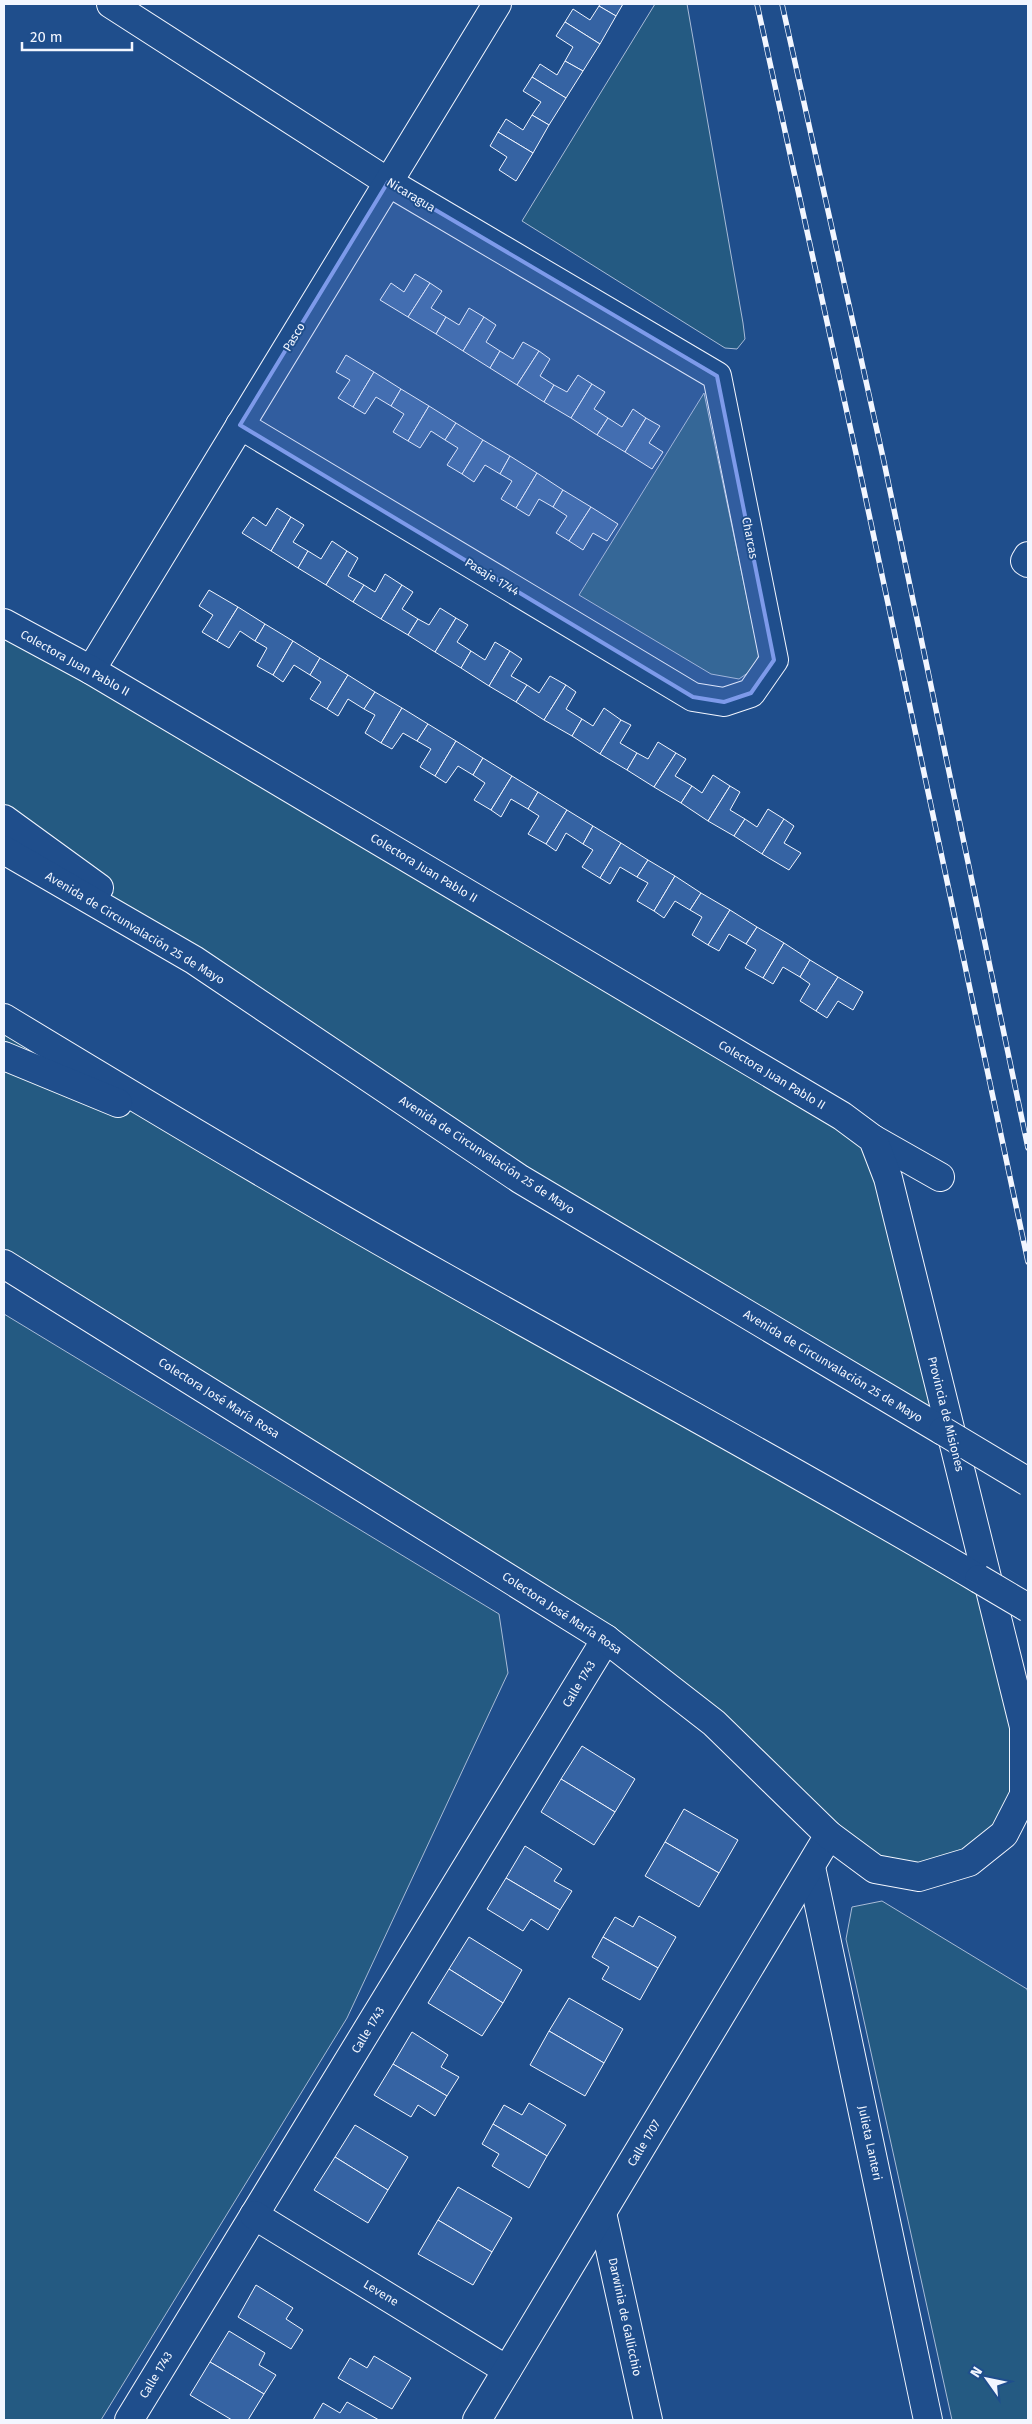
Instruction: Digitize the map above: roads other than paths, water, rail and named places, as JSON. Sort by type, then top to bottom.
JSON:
[{"type":"main road","name":"Nicaragua","points":[[111,4],[388,182],[717,376]]},
{"type":"main road","name":"Pasco","points":[[91,670],[497,4]]},
{"type":"main road","name":"Charcas","points":[[717,376],[774,660],[751,694]]},
{"type":"main road","name":"Pasaje 1744","points":[[240,425],[693,697],[724,702],[751,694]]},
{"type":"main road","name":"Colectora Juan Pablo II","points":[[4,623],[91,670],[842,1116],[873,1138]]},
{"type":"main road","points":[[4,819],[194,960]]},
{"type":"main road","name":"Avenida de Circunvalación 25 de Mayo","points":[[4,850],[194,960],[520,1179],[1028,1482]]},
{"type":"main road","points":[[4,1018],[196,1135],[449,1280],[882,1521],[1028,1608]]},
{"type":"main road","points":[[4,1056],[196,1135]]},
{"type":"main road","points":[[873,1138],[940,1177]]},
{"type":"main road","name":"Provincia de Misiones","points":[[873,1138],[888,1178],[1024,1727]]},
{"type":"main road","name":"Colectora José María Rosa","points":[[4,1264],[606,1639],[714,1723],[829,1835],[874,1869],[919,1877],[968,1862],[1004,1834],[1024,1796],[1024,1727]]},
{"type":"main road","name":"Calle 1743","points":[[129,2420],[606,1639]]},
{"type":"main road","name":"Calle 1707","points":[[477,2420],[829,1835]]},
{"type":"main road","name":"Julieta Lanteri","points":[[811,1867],[928,2420]]},
{"type":"main road","name":"Darwinia de Gallicchio","points":[[602,2213],[648,2420]]},
{"type":"main road","name":"Levene","points":[[254,2216],[508,2370]]},
{"type":"railway","points":[[757,4],[859,467],[1028,1262]]},
{"type":"railway","points":[[782,4],[884,462],[1028,1148]]}]
